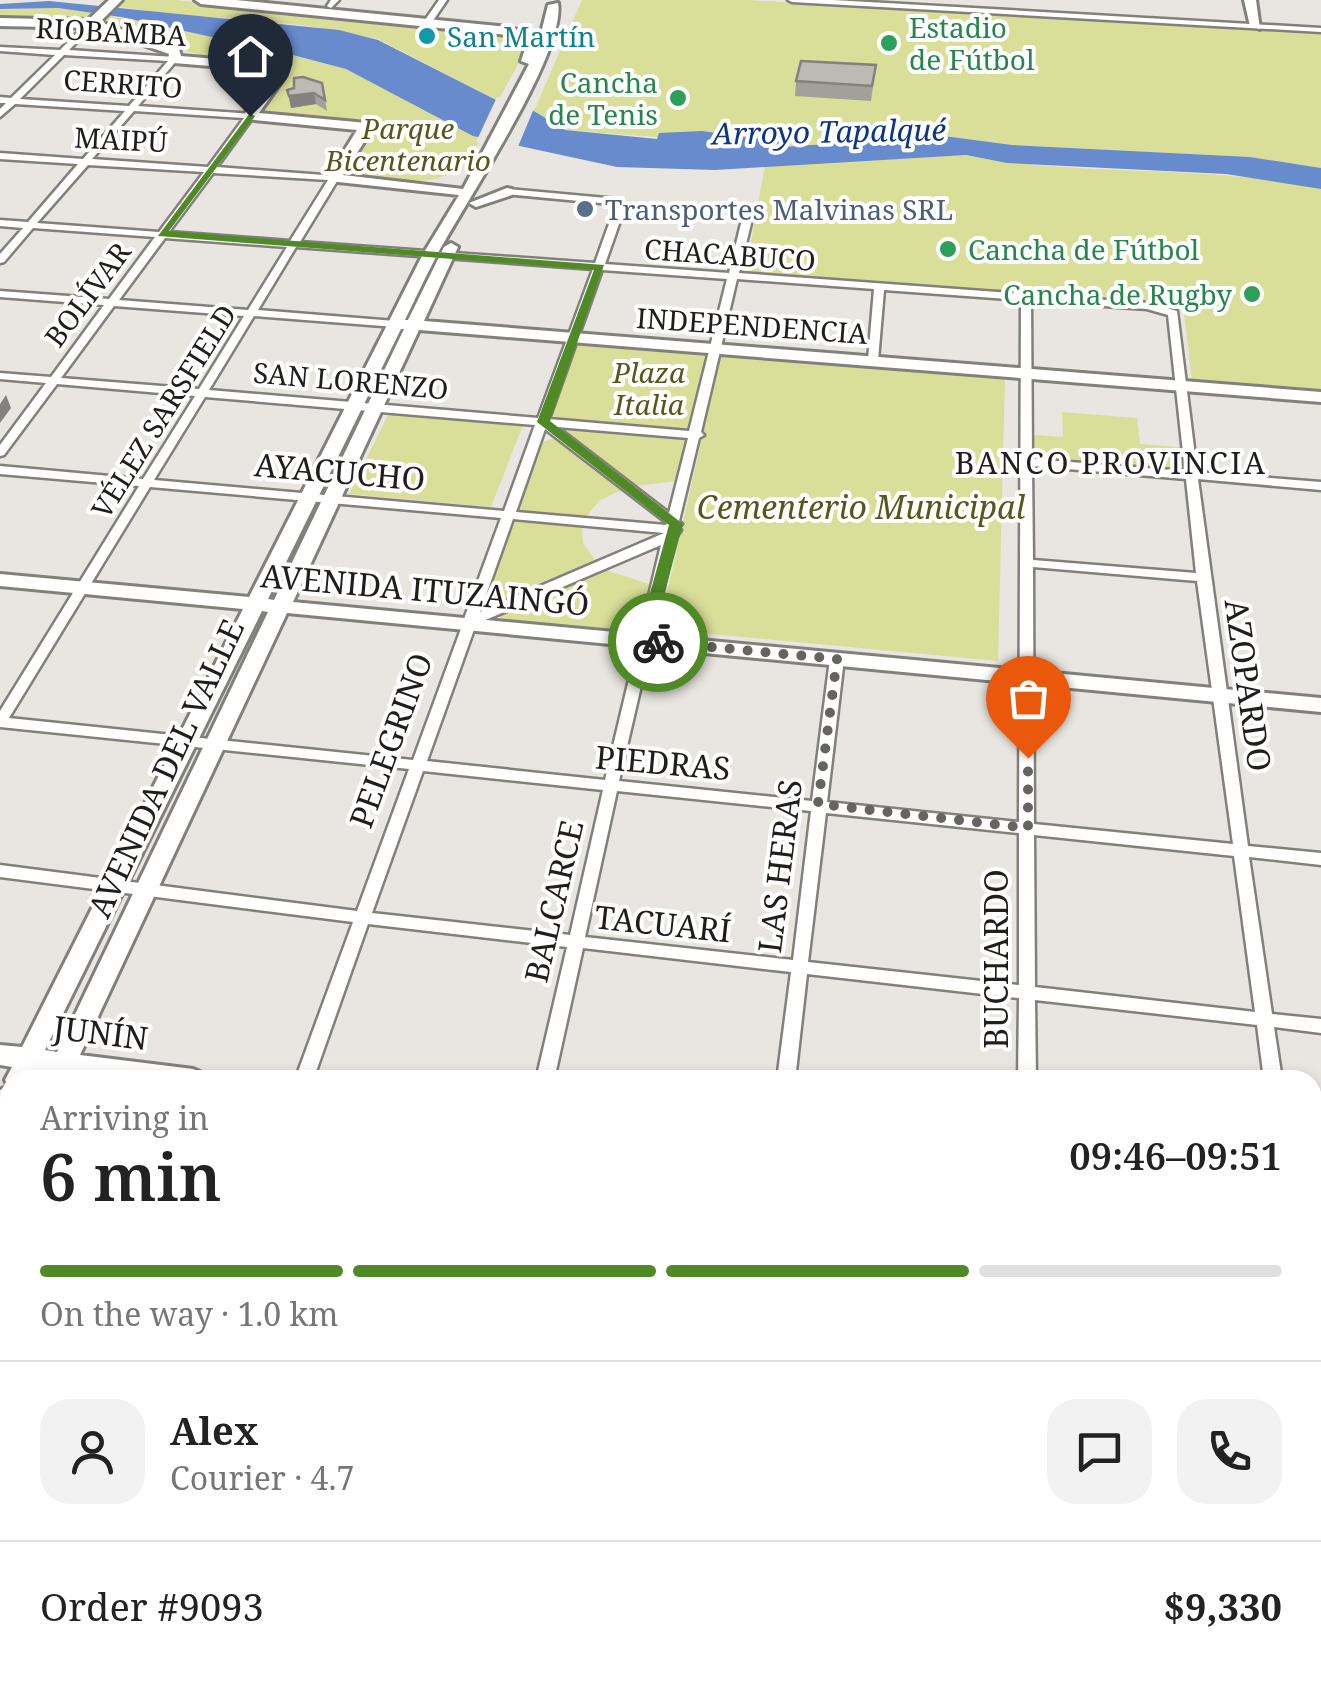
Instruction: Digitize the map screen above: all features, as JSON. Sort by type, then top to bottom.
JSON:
[{"type":"main road","points":[[91,24],[116,0]]},
{"type":"main road","points":[[201,0],[508,31],[541,28],[555,3]]},
{"type":"main road","name":"AVENIDA DEL VALLE","points":[[438,254],[490,177],[494,147],[572,0]]},
{"type":"main road","points":[[1241,0],[1252,26]]},
{"type":"main road","points":[[1250,0],[1252,26]]},
{"type":"main road","points":[[309,12],[333,3],[348,15]]},
{"type":"main road","name":"AVENIDA DEL VALLE","points":[[23,1069],[187,740],[329,497],[364,406],[552,26],[555,3]]},
{"type":"main road","points":[[0,22],[91,24],[175,52],[174,59]]},
{"type":"main road","name":"AVENIDA DEL VALLE","points":[[508,31],[536,40],[519,97]]},
{"type":"main road","name":"RIOBAMBA","points":[[174,59],[279,68]]},
{"type":"main road","name":"BOLÍVAR","points":[[250,116],[282,73],[279,68]]},
{"type":"main road","name":"CERRITO","points":[[250,116],[362,126]]},
{"type":"main road","name":"VÉLEZ SARSFIELD","points":[[334,178],[364,131],[362,126]]},
{"type":"main road","name":"AVENIDA DEL VALLE","points":[[438,254],[458,190],[470,168],[494,147]]},
{"type":"main road","points":[[418,184],[470,168]]},
{"type":"main road","points":[[476,203],[506,192],[490,177]]},
{"type":"main road","name":"MAIPÚ","points":[[334,178],[458,190]]},
{"type":"main road","name":"INDEPENDENCIA","points":[[404,324],[1321,398]]},
{"type":"main road","name":"AVENIDA DEL VALLE","points":[[60,1070],[218,744],[310,495],[364,406]]},
{"type":"main road","name":"AVENIDA ITUZAINGÓ","points":[[0,580],[81,593]]},
{"type":"main road","name":"AVENIDA ITUZAINGÓ","points":[[0,591],[81,593],[266,609],[1221,701],[1321,716]]},
{"type":"main road","name":"AVENIDA ITUZAINGÓ","points":[[1221,701],[1321,705]]},
{"type":"main road","name":"JUNÍN","points":[[0,1055],[23,1069]]},
{"type":"street","points":[[427,22],[443,0]]},
{"type":"street","points":[[795,0],[906,3],[1321,30]]},
{"type":"street","points":[[1017,0],[1017,13]]},
{"type":"street","points":[[1131,0],[1135,19]]},
{"type":"street","points":[[0,114],[91,24]]},
{"type":"street","name":"RIOBAMBA","points":[[0,49],[174,59]]},
{"type":"street","points":[[0,260],[174,59]]},
{"type":"street","name":"CERRITO","points":[[0,100],[250,116]]},
{"type":"street","name":"BOLÍVAR","points":[[0,453],[250,116]]},
{"type":"street","name":"MAIPÚ","points":[[0,156],[334,178]]},
{"type":"street","name":"VÉLEZ SARSFIELD","points":[[0,722],[297,244],[334,178]]},
{"type":"street","name":"PELEGRINO","points":[[307,1070],[464,628],[544,422],[620,207],[614,202],[506,192]]},
{"type":"street","name":"BALCARCE","points":[[547,1070],[749,211]]},
{"type":"street","name":"CHACABUCO","points":[[0,223],[1158,307]]},
{"type":"street","points":[[873,360],[879,287]]},
{"type":"street","name":"INDEPENDENCIA","points":[[0,294],[404,324]]},
{"type":"street","name":"BUCHARDO","points":[[1026,298],[1027,1070]]},
{"type":"street","name":"AZOPARDO","points":[[1158,307],[1173,314],[1204,578],[1272,1070]]},
{"type":"street","name":"SAN LORENZO","points":[[0,376],[698,435]]},
{"type":"street","points":[[464,628],[675,530],[544,422]]},
{"type":"street","points":[[1027,462],[1321,486]]},
{"type":"street","name":"AYACUCHO","points":[[0,470],[675,530]]},
{"type":"street","points":[[1027,562],[1204,578]]},
{"type":"street","name":"LAS HERAS","points":[[787,1070],[836,664]]},
{"type":"street","name":"PIEDRAS","points":[[0,722],[818,804],[1321,860]]},
{"type":"street","name":"TACUARÍ","points":[[0,871],[149,887],[360,918],[1321,1026]]},
{"type":"green space","name":"Parque Bicentenario","points":[[121,0],[174,0],[511,34],[531,40],[498,101],[378,39],[308,26],[225,17],[198,19],[115,6]]},
{"type":"green space","points":[[582,0],[748,0],[1321,33],[1321,168],[1250,157],[1012,145],[944,136],[782,147],[565,130],[534,111]]},
{"type":"green space","points":[[58,8],[95,13],[80,22],[0,19],[0,9]]},
{"type":"green space","name":"Parque Bicentenario","points":[[106,15],[234,40],[346,69],[481,138],[457,169],[442,177],[409,181],[352,177],[348,174],[379,121],[266,113],[262,110],[294,66],[199,55],[104,22]]},
{"type":"green space","points":[[966,155],[1054,166],[1233,176],[1321,189],[1321,391],[1192,381],[1183,304],[745,273],[765,166]]},
{"type":"green space","name":"Plaza Italia","points":[[578,344],[706,355],[687,429],[551,417]]},
{"type":"green space","name":"Cementerio Municipal","points":[[721,353],[1005,376],[998,661],[659,629]]},
{"type":"green space","points":[[1062,412],[1137,418],[1140,444],[1181,447],[1184,469],[1034,457],[1034,435],[1063,437]]},
{"type":"green space","points":[[389,413],[523,425],[491,507],[349,494]]},
{"type":"green space","points":[[573,428],[691,438],[679,481],[634,486],[566,432]]},
{"type":"green space","points":[[555,438],[621,490],[599,501],[587,516],[514,510],[540,443]]},
{"type":"green space","points":[[511,519],[582,526],[583,543],[596,562],[490,607],[482,599]]},
{"type":"green space","points":[[606,570],[652,585],[638,634],[506,623],[498,615]]},
{"type":"water","points":[[49,1],[339,30],[378,40],[498,101],[529,108],[565,130],[657,139],[659,133],[702,131],[783,142],[782,147],[944,136],[1012,145],[1250,157],[1321,168],[1321,189],[1226,174],[1007,163],[966,155],[715,170],[617,167],[473,136],[346,69],[285,53],[121,17],[58,8],[0,9],[0,4]]},
{"type":"pier","points":[[497,97],[535,106],[517,149],[476,142]]},
{"type":"building","points":[[801,61],[876,65],[872,86],[796,81]]},
{"type":"building","points":[[294,78],[322,83],[325,100],[314,93],[289,96],[287,90],[294,88]]},
{"type":"way so far","points":[[658,642],[837,659],[818,804],[1028,828],[1028,758]]},
{"type":"place","name":"San Martín","points":[[427,36]]},
{"type":"place","name":"Estadio de Fútbol","points":[[889,43]]},
{"type":"place","name":"Cancha de Tenis","points":[[678,98]]},
{"type":"place","name":"Transportes Malvinas SRL","points":[[585,209]]},
{"type":"place","name":"Cancha de Fútbol","points":[[948,249]]},
{"type":"place","name":"Cancha de Rugby","points":[[1252,294]]},
{"type":"district","name":"BANCO PROVINCIA","points":[[1111,462]]},
{"type":"route","points":[[250,116],[162,234],[600,267],[544,422],[676,524],[644,640],[658,642]]},
{"type":"water label","name":"Arroyo Tapalqué","points":[[829,131]]}]
